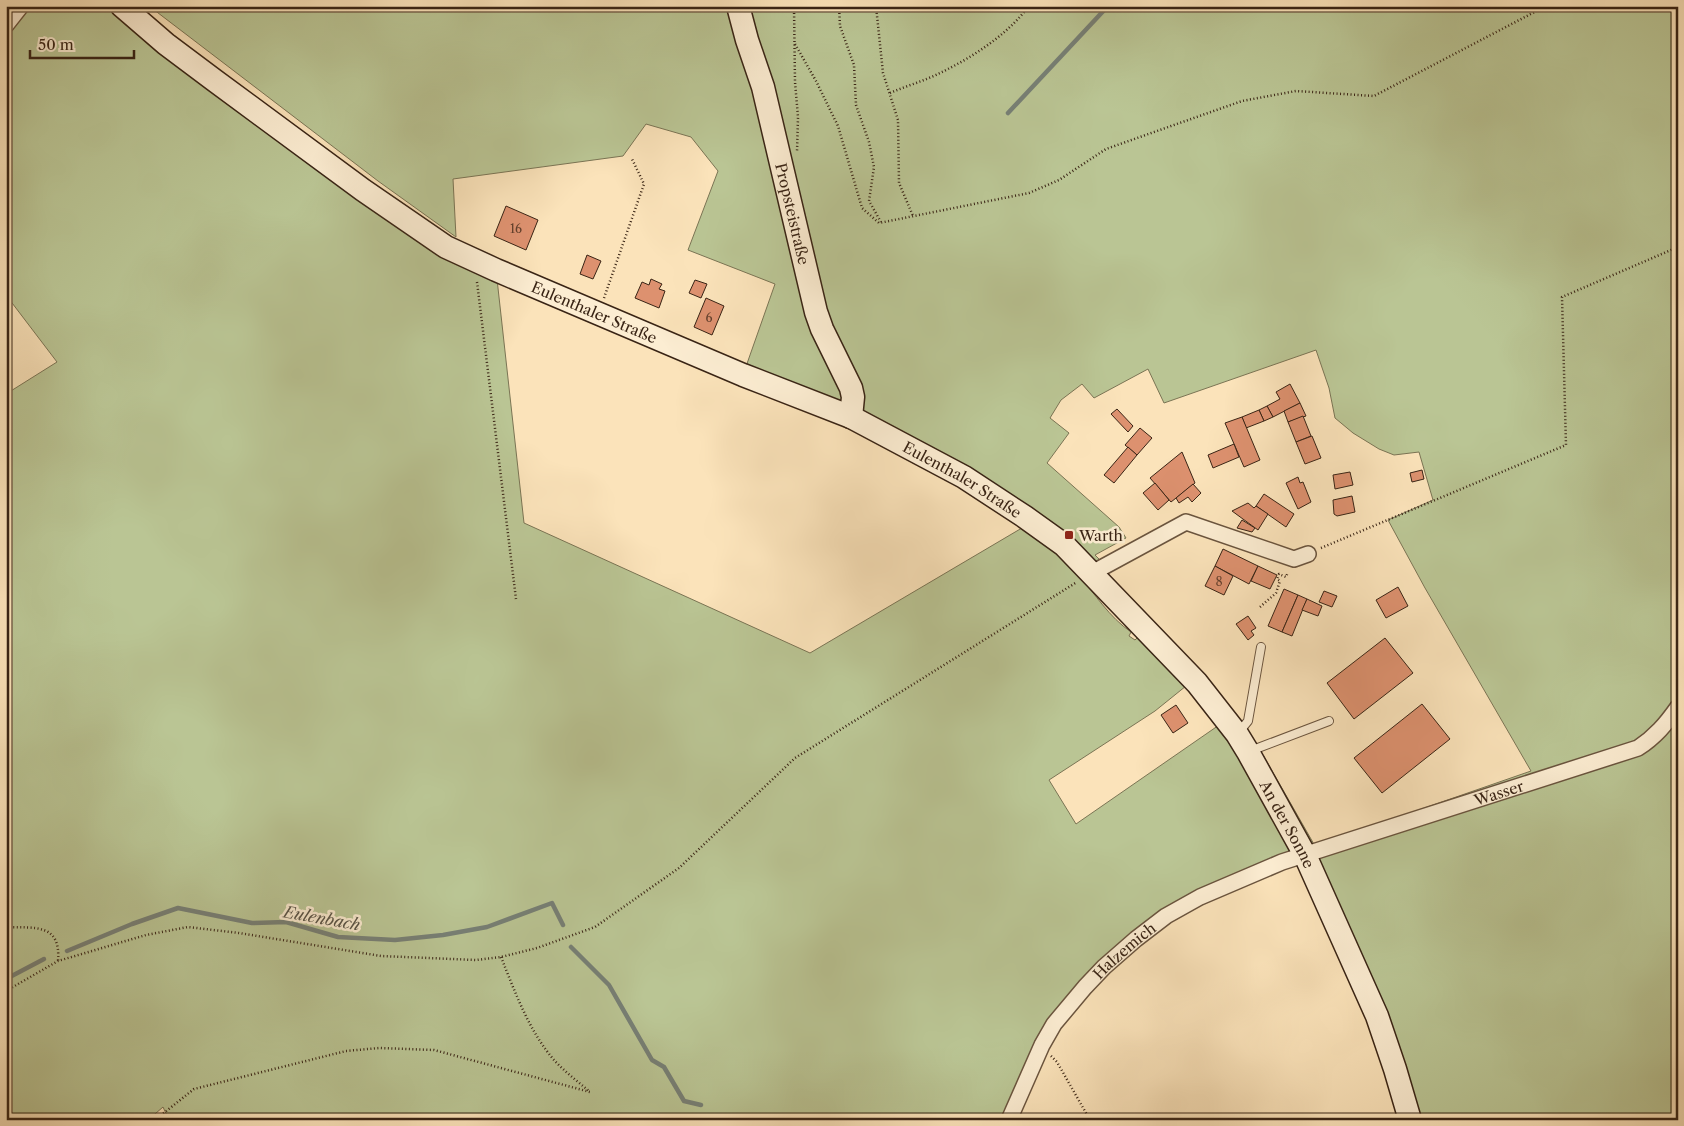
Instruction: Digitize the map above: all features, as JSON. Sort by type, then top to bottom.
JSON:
[{"type":"street","points":[[6,25],[21,6]]},
{"type":"street","name":"Eulenthaler Straße","points":[[122,6],[187,59],[363,190],[446,247],[743,375],[851,417],[964,477],[1064,545],[1092,573]]},
{"type":"street","name":"Propsteistraße","points":[[738,6],[765,96],[816,312],[822,329],[851,388],[853,398],[851,417]]},
{"type":"street","points":[[1092,573],[1186,522],[1294,559],[1308,554]]},
{"type":"street","name":"An der Sonne","points":[[1092,573],[1198,683],[1243,743],[1305,855],[1377,1016],[1410,1120]]},
{"type":"street","name":"Wasser","points":[[1305,855],[1638,748],[1653,738],[1678,707]]},
{"type":"street","name":"Halzemich","points":[[1010,1120],[1042,1045],[1054,1024],[1085,987],[1136,939],[1166,916],[1209,893],[1282,862],[1305,855]]},
{"type":"lane","points":[[1261,647],[1243,743],[1329,721]]},
{"type":"path","points":[[794,6],[795,82],[798,116],[797,155]]},
{"type":"path","points":[[839,6],[840,26],[854,65],[856,105],[869,142],[874,167],[869,201],[881,222]]},
{"type":"path","points":[[876,6],[883,73],[898,120],[899,182],[913,216]]},
{"type":"path","points":[[890,93],[940,73],[983,48],[1020,18],[1029,6]]},
{"type":"path","points":[[795,44],[838,126],[862,208],[879,223],[1029,193],[1059,180],[1106,149],[1242,101],[1296,91],[1374,96],[1546,6]]},
{"type":"path","points":[[599,313],[644,184],[632,159]]},
{"type":"path","points":[[1308,554],[1566,445],[1562,296],[1678,247]]},
{"type":"path","points":[[474,260],[516,600]]},
{"type":"path","points":[[6,991],[58,961],[138,937],[188,928],[239,933],[381,956],[476,960],[501,957],[538,948],[594,927],[679,868],[795,758],[1092,573]]},
{"type":"path","points":[[1260,607],[1276,593],[1280,581],[1276,579],[1279,574],[1283,576]]},
{"type":"path","points":[[6,927],[40,928],[53,935],[59,947],[58,961]]},
{"type":"path","points":[[155,1120],[194,1089],[346,1051],[379,1048],[434,1050],[590,1092],[554,1060],[533,1028],[501,957]]},
{"type":"path","points":[[1042,1045],[1057,1062],[1090,1120]]},
{"type":"green space","points":[[6,6],[122,6],[166,44],[496,270],[524,523],[810,653],[1027,525],[1072,567],[1109,612],[1131,632],[1129,636],[1135,640],[1138,637],[1186,686],[1155,711],[1049,780],[1076,824],[1222,723],[1248,764],[1263,755],[1315,846],[1531,771],[1425,588],[1388,520],[1433,500],[1419,452],[1394,455],[1379,449],[1353,433],[1335,418],[1329,388],[1316,350],[1164,403],[1148,369],[1094,398],[1082,384],[1061,400],[1050,418],[1069,433],[1047,463],[1119,527],[1126,538],[1095,555],[1110,570],[1092,573],[1025,517],[743,375],[775,284],[688,250],[718,171],[691,137],[646,124],[623,156],[453,179],[456,237],[378,181],[149,6],[1678,6],[1678,1120],[1410,1120],[1304,855],[1166,916],[1068,1006],[1009,1120],[169,1120],[163,1107],[148,1120],[6,1120],[6,394],[57,362],[6,295]]},
{"type":"building","points":[[506,206],[538,220],[526,250],[494,236]]},
{"type":"building","points":[[587,255],[601,261],[593,279],[580,274]]},
{"type":"building","points":[[651,279],[662,284],[659,289],[665,291],[659,308],[635,298],[642,282],[649,285]]},
{"type":"building","points":[[695,280],[707,284],[701,298],[689,293]]},
{"type":"building","points":[[706,298],[724,306],[712,335],[694,327]]},
{"type":"building","points":[[1290,384],[1300,403],[1273,417],[1267,406],[1280,399],[1276,392]]},
{"type":"building","points":[[1300,403],[1306,416],[1288,422],[1284,411]]},
{"type":"building","points":[[1267,406],[1273,417],[1264,421],[1259,410]]},
{"type":"building","points":[[1117,409],[1133,426],[1128,432],[1111,414]]},
{"type":"building","points":[[1259,410],[1264,421],[1246,428],[1242,417]]},
{"type":"building","points":[[1303,416],[1311,436],[1296,442],[1288,422]]},
{"type":"building","points":[[1242,417],[1260,460],[1244,467],[1225,423]]},
{"type":"building","points":[[1140,428],[1152,438],[1137,455],[1125,445]]},
{"type":"building","points":[[1312,436],[1321,458],[1305,464],[1296,442]]},
{"type":"building","points":[[1234,444],[1239,457],[1213,468],[1208,455]]},
{"type":"building","points":[[1128,447],[1137,455],[1114,483],[1104,475]]},
{"type":"building","points":[[1182,452],[1195,483],[1171,502],[1150,478]]},
{"type":"building","points":[[1422,470],[1424,479],[1412,482],[1410,473]]},
{"type":"building","points":[[1350,472],[1353,485],[1335,489],[1333,475]]},
{"type":"building","points":[[1298,477],[1300,483],[1303,482],[1311,502],[1298,509],[1286,483]]},
{"type":"building","points":[[1155,483],[1169,500],[1158,510],[1143,493]]},
{"type":"building","points":[[1193,484],[1201,493],[1192,502],[1188,497],[1179,503],[1176,498]]},
{"type":"building","points":[[1264,494],[1294,514],[1286,527],[1256,506]]},
{"type":"building","points":[[1352,496],[1355,512],[1337,516],[1334,514],[1333,500]]},
{"type":"building","points":[[1248,503],[1268,514],[1258,530],[1232,511]]},
{"type":"building","points":[[1242,520],[1255,528],[1252,532],[1237,528]]},
{"type":"building","points":[[1223,549],[1258,566],[1249,584],[1215,566]]},
{"type":"building","points":[[1215,566],[1233,576],[1224,595],[1205,586]]},
{"type":"building","points":[[1258,566],[1277,575],[1270,589],[1251,581]]},
{"type":"building","points":[[1398,587],[1408,606],[1386,618],[1376,600]]},
{"type":"building","points":[[1284,589],[1298,595],[1282,632],[1268,626]]},
{"type":"building","points":[[1324,591],[1337,596],[1332,607],[1319,602]]},
{"type":"building","points":[[1298,595],[1307,599],[1292,636],[1282,632]]},
{"type":"building","points":[[1307,599],[1322,606],[1318,616],[1302,610]]},
{"type":"building","points":[[1248,616],[1256,628],[1251,631],[1254,635],[1248,640],[1236,624]]},
{"type":"building","points":[[1385,638],[1413,673],[1354,719],[1327,683]]},
{"type":"building","points":[[1422,704],[1450,739],[1382,793],[1354,758]]},
{"type":"building","points":[[1176,705],[1188,723],[1173,733],[1161,715]]},
{"type":"waterway","points":[[1008,113],[1108,6]]},
{"type":"waterway","name":"Eulenbach","points":[[67,951],[132,924],[178,908],[252,923],[286,922],[338,937],[395,940],[443,935],[487,927],[552,903],[563,925]]},
{"type":"waterway","name":"Eulenbach","points":[[571,947],[609,985],[652,1060],[664,1067],[684,1101],[701,1105]]},
{"type":"waterway","name":"Eulenbach","points":[[6,979],[44,959]]},
{"type":"place","name":"Warth","points":[[1069,535]]}]
